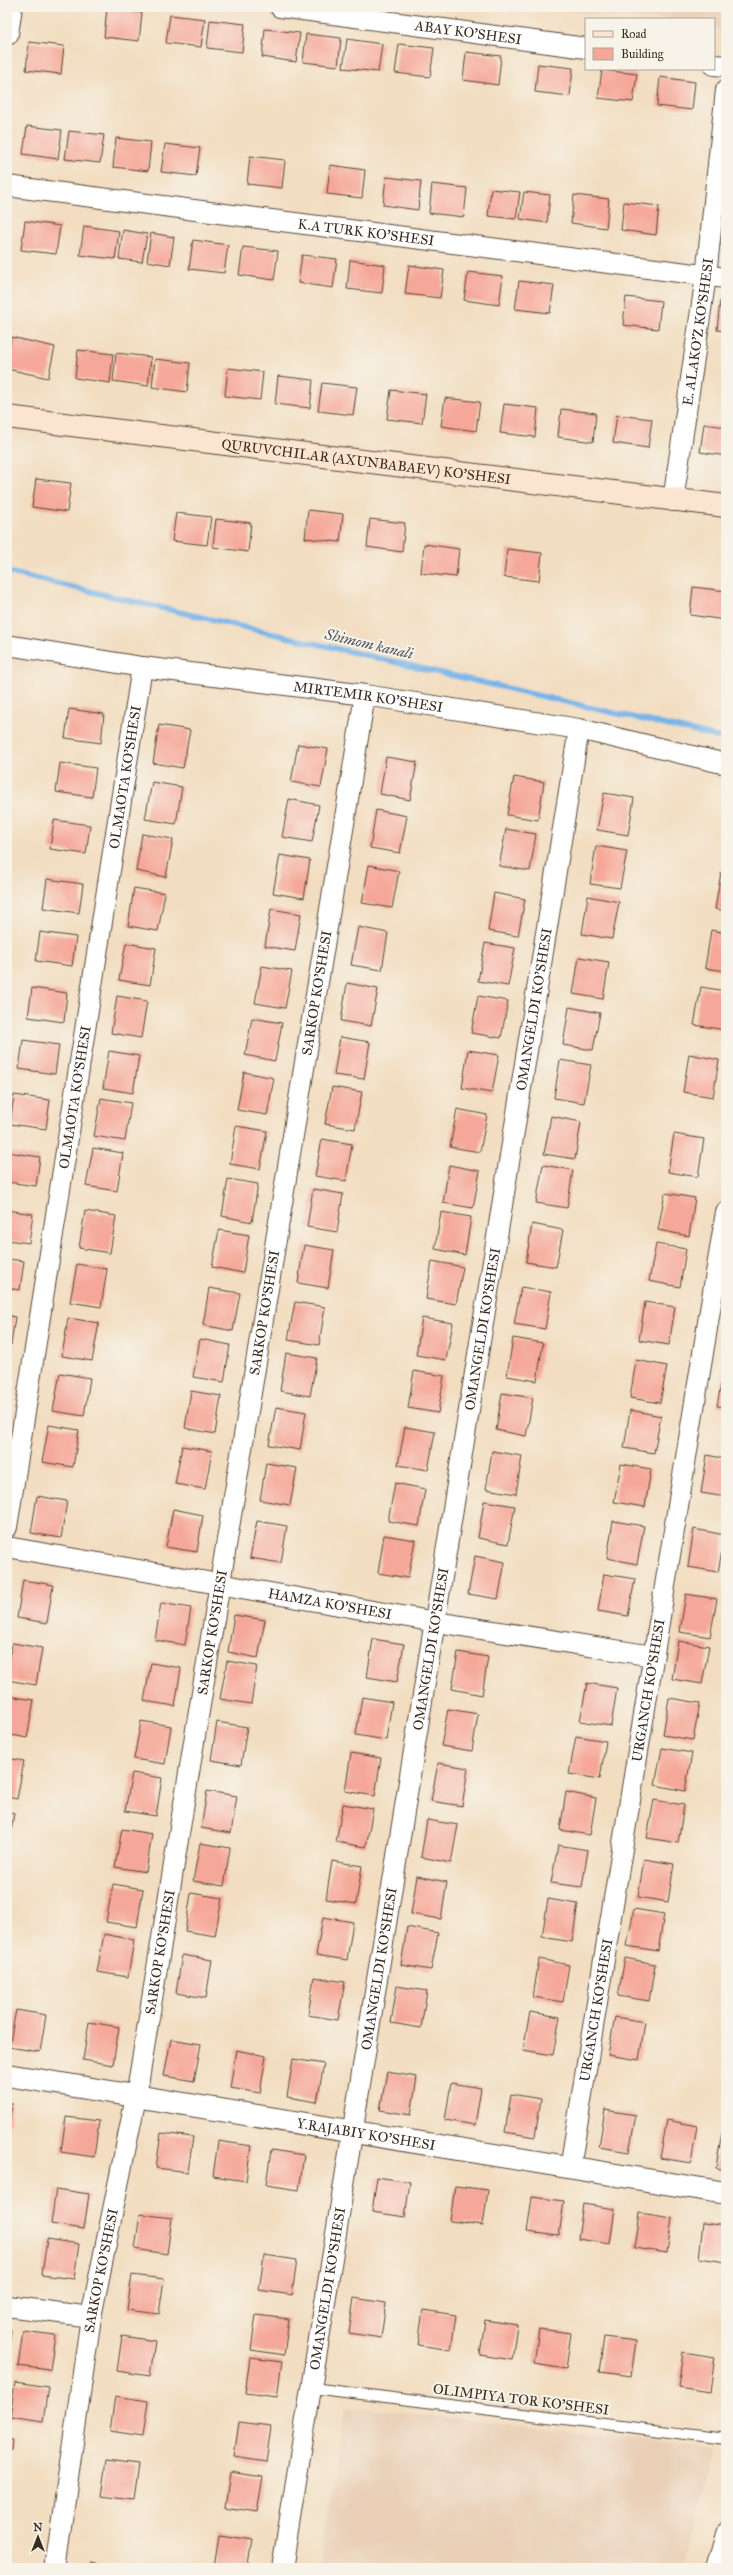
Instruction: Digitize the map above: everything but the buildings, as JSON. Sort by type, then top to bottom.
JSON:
[{"type":"main road","name":"QURUVCHILAR (AXUNBABAEV) KO'SHESI","points":[[7,417],[673,501],[726,506]]},
{"type":"street","points":[[7,34],[11,7]]},
{"type":"street","name":"ABAY KO'SHESI","points":[[280,7],[585,48]]},
{"type":"street","points":[[715,64],[726,66]]},
{"type":"street","name":"E. ALAKO'Z KO'SHESI","points":[[673,501],[706,276],[726,90]]},
{"type":"street","name":"K.A TURK KO'SHESI","points":[[7,186],[726,278]]},
{"type":"street","name":"MIRTEMIR KO'SHESI","points":[[7,645],[142,667],[365,695],[579,729],[726,764]]},
{"type":"street","name":"OLMAOTA KO'SHESI","points":[[7,1527],[142,667]]},
{"type":"street","name":"SARKOP KO'SHESI","points":[[55,2568],[91,2317],[136,2097],[365,695]]},
{"type":"street","name":"OMANGELDI KO'SHESI","points":[[282,2568],[354,2130],[579,729]]},
{"type":"street","name":"URGANCH KO'SHESI","points":[[570,2168],[726,1212]]},
{"type":"street","name":"HAMZA KO'SHESI","points":[[7,1547],[436,1622],[653,1656]]},
{"type":"street","name":"Y.RAJABIY KO'SHESI","points":[[7,2075],[136,2097],[354,2130],[570,2168],[726,2192]]},
{"type":"street","points":[[7,2306],[91,2317]]},
{"type":"street","points":[[716,2568],[726,2532]]},
{"type":"lane","name":"OLIMPIYA TOR KO'SHESI","points":[[312,2388],[726,2439]]},
{"type":"shaded area","points":[[533,7],[726,7],[726,30],[715,28],[715,18],[626,18]]},
{"type":"shaded area","points":[[346,2406],[717,2448],[683,2568],[319,2568]]},
{"type":"waterway","name":"Shimom kanali","points":[[7,572],[726,739]]}]
